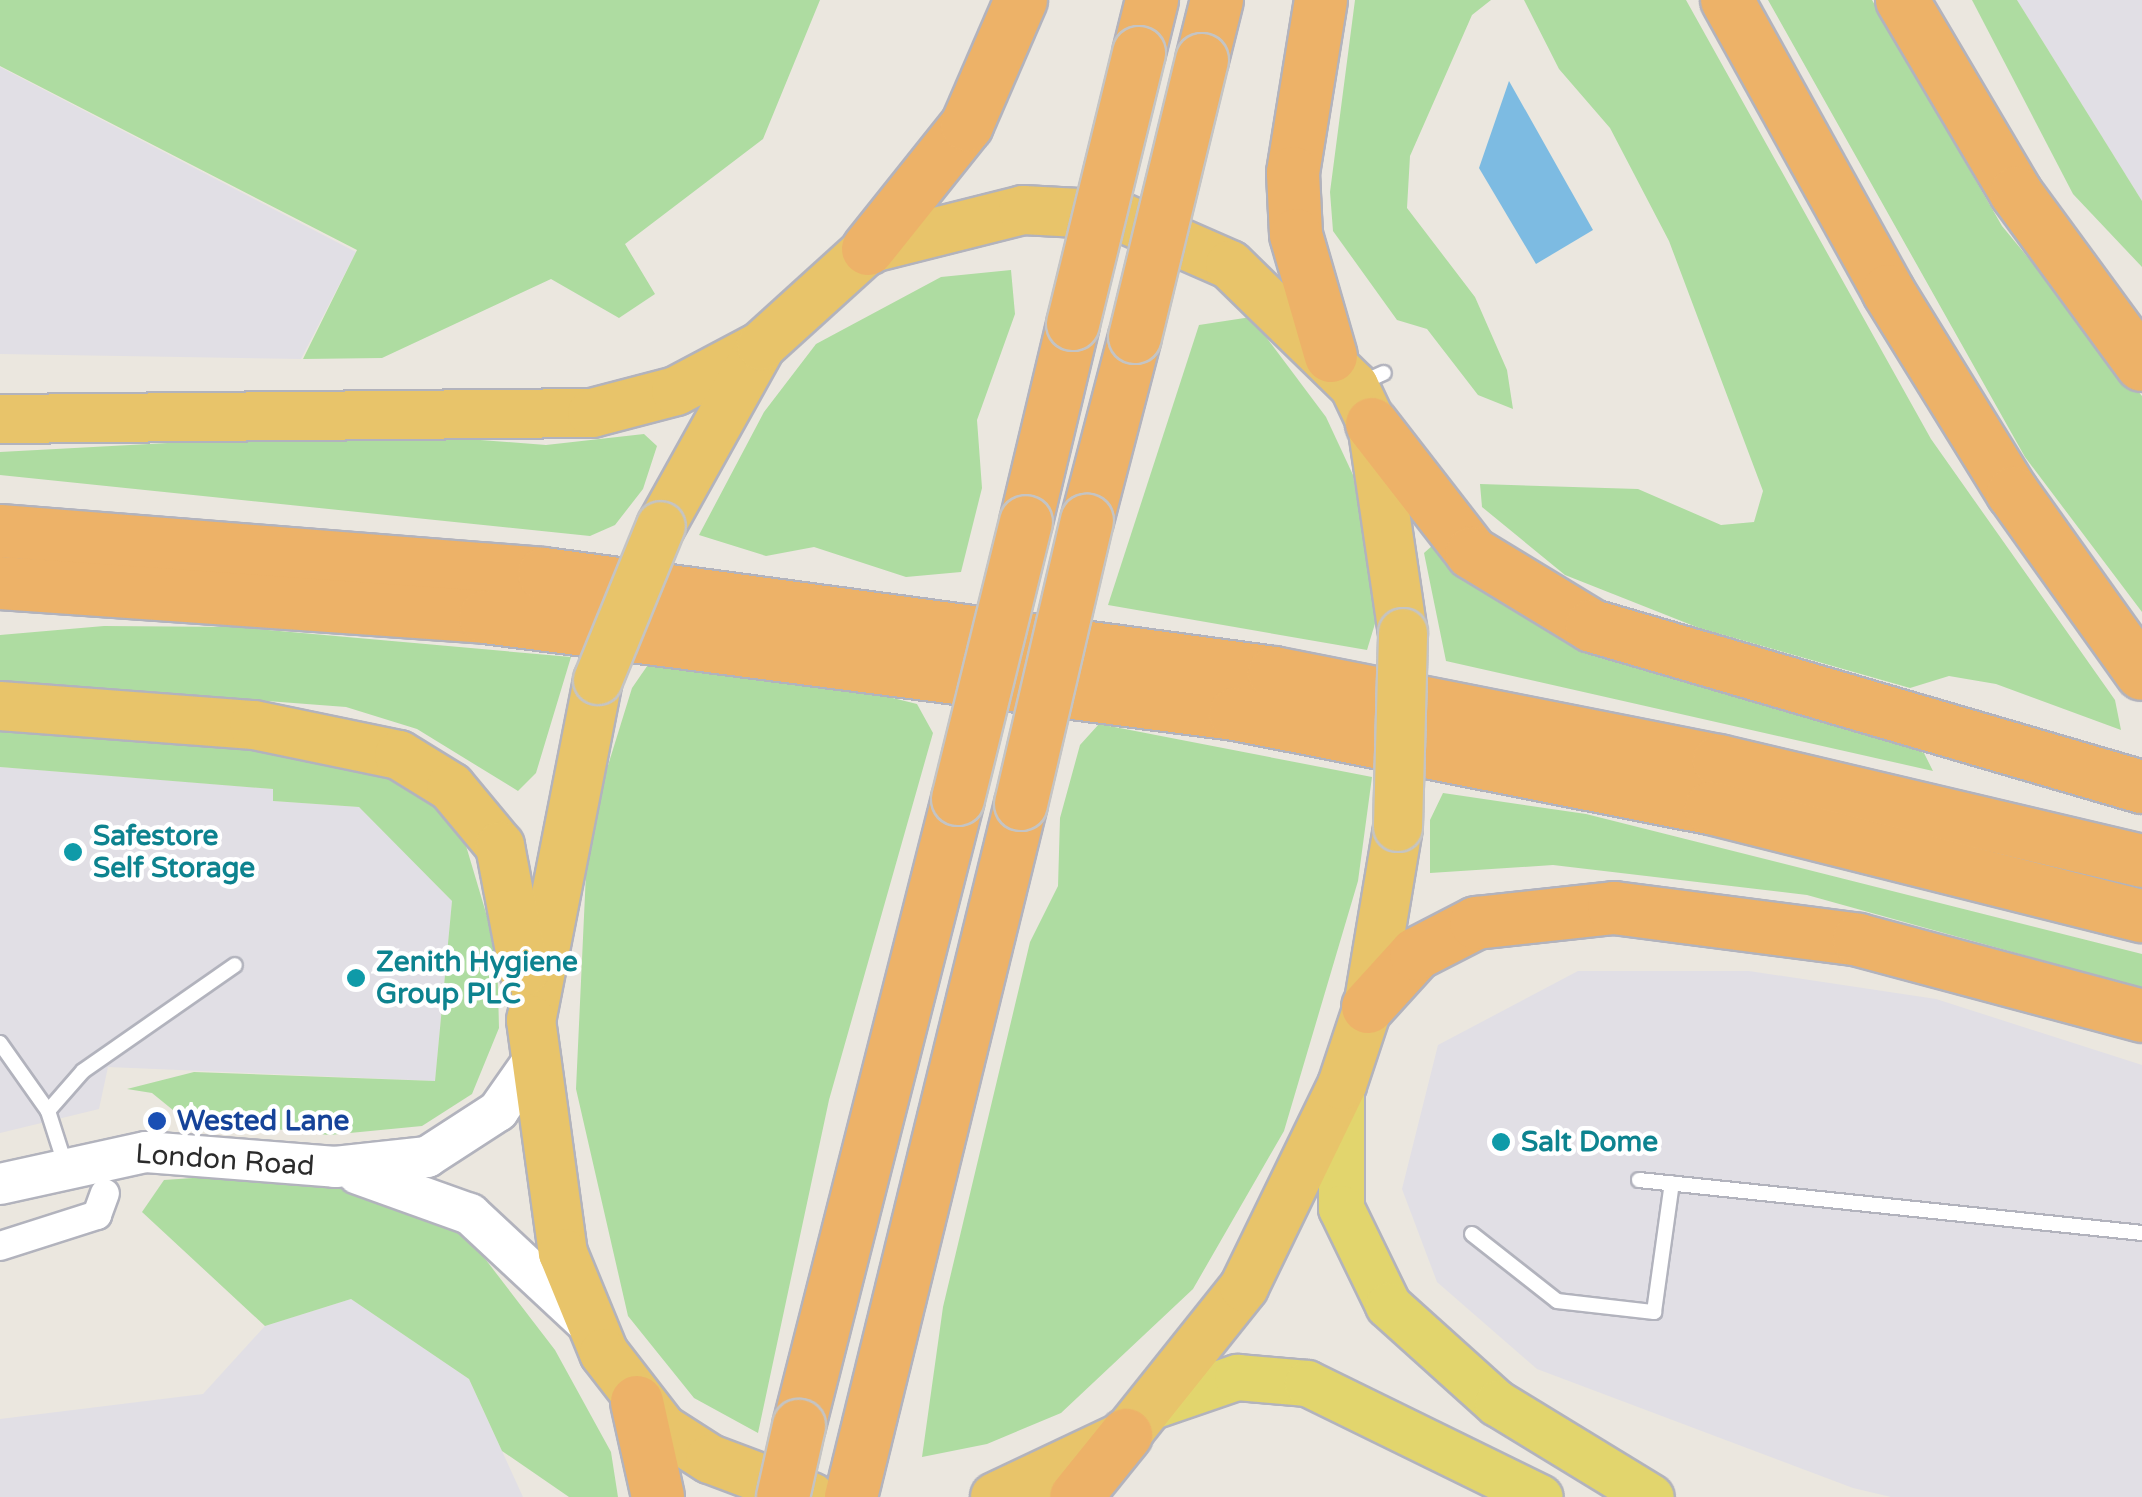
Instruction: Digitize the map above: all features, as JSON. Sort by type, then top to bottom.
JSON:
[{"type":"highway","points":[[0,419],[592,414],[676,391],[761,346],[868,250],[966,125],[1021,0]]},
{"type":"highway","points":[[784,1497],[1152,0]]},
{"type":"highway","points":[[850,1497],[1217,0]]},
{"type":"highway","points":[[1322,0],[1293,172],[1296,236],[1360,385],[1472,553],[1592,626],[2142,787]]},
{"type":"highway","points":[[1726,0],[1888,292],[2012,493],[2142,674]]},
{"type":"highway","points":[[1902,0],[2016,193],[2142,365]]},
{"type":"highway","points":[[868,250],[1009,212],[1116,215],[1230,265],[1360,385],[1403,632],[1398,827],[1368,1007],[1342,1085],[1244,1287],[1076,1497]]},
{"type":"highway","points":[[531,1042],[598,680],[661,526],[761,346]]},
{"type":"highway","points":[[0,531],[544,574],[1216,664],[1719,761],[2142,861]]},
{"type":"highway","points":[[0,583],[485,616],[1235,714],[1711,808],[2142,916]]},
{"type":"highway","points":[[0,706],[332,734],[426,770],[471,805],[500,846],[531,1042],[547,1188],[588,1324],[637,1402],[690,1449],[811,1497]]},
{"type":"highway","points":[[1368,1007],[1416,954],[1476,923],[1594,908],[1859,940],[2142,1016]]},
{"type":"highway","points":[[637,1402],[658,1497]]},
{"type":"highway","points":[[995,1497],[1141,1420]]},
{"type":"main road","name":"London Road","points":[[0,1184],[65,1164],[146,1152],[335,1167],[427,1157],[498,1112],[531,1042]]},
{"type":"main road","points":[[1342,1085],[1341,1208],[1388,1305],[1498,1403],[1651,1497]]},
{"type":"main road","name":"London Road","points":[[335,1167],[470,1214],[588,1324]]},
{"type":"main road","points":[[1141,1420],[1236,1377],[1307,1383],[1540,1497]]},
{"type":"street","points":[[0,1246],[97,1215],[104,1193]]},
{"type":"lane","points":[[48,1110],[83,1071],[235,964]]},
{"type":"lane","points":[[0,1042],[48,1110],[65,1164]]},
{"type":"lane","points":[[1639,1180],[2142,1233]]},
{"type":"lane","points":[[1472,1234],[1557,1301],[1654,1312],[1672,1183]]},
{"type":"shaded area","points":[[2017,0],[2142,0],[2142,201]]},
{"type":"shaded area","points":[[0,67],[356,252],[301,359],[0,354]]},
{"type":"shaded area","points":[[0,767],[274,789],[274,801],[359,807],[452,901],[435,1081],[108,1067],[99,1109],[0,1133]]},
{"type":"shaded area","points":[[1578,971],[1749,971],[1936,999],[2142,1065],[2142,1497],[1891,1497],[1853,1488],[1537,1369],[1437,1282],[1402,1189],[1438,1045]]},
{"type":"shaded area","points":[[351,1299],[469,1379],[523,1497],[0,1497],[0,1419],[203,1394],[265,1326]]},
{"type":"green space","points":[[0,0],[820,0],[763,139],[625,244],[655,294],[619,318],[551,279],[382,358],[303,359],[357,250],[0,66]]},
{"type":"green space","points":[[1355,0],[1491,0],[1472,15],[1410,156],[1407,208],[1475,297],[1507,370],[1513,409],[1478,395],[1427,329],[1397,320],[1333,231],[1330,192]]},
{"type":"green space","points":[[1524,0],[1686,0],[1931,439],[2115,700],[2121,730],[1996,684],[1949,676],[1910,688],[1699,628],[1565,575],[1482,507],[1480,484],[1638,489],[1721,525],[1754,522],[1763,491],[1669,241],[1610,128],[1559,69]]},
{"type":"green space","points":[[1768,0],[1872,0],[2002,226],[2142,396],[2142,612],[2025,457]]},
{"type":"green space","points":[[1972,0],[2017,0],[2142,201],[2142,267],[2073,194]]},
{"type":"green space","points":[[1011,270],[1015,314],[977,420],[982,488],[961,572],[906,577],[814,547],[766,556],[699,535],[764,412],[816,344],[941,277]]},
{"type":"green space","points":[[1251,317],[1326,417],[1353,475],[1377,617],[1367,650],[1108,605],[1199,325]]},
{"type":"green space","points":[[375,432],[546,445],[644,434],[657,446],[643,489],[615,525],[590,536],[0,475],[0,452]]},
{"type":"green space","points":[[1433,545],[1480,588],[1560,634],[1899,742],[1924,753],[1933,771],[1446,661],[1424,553]]},
{"type":"green space","points":[[104,626],[235,627],[571,657],[536,773],[518,791],[417,729],[346,707],[0,681],[0,635]]},
{"type":"green space","points":[[652,659],[804,676],[917,704],[933,733],[829,1100],[758,1433],[694,1398],[628,1316],[576,1089],[588,830],[632,688]]},
{"type":"green space","points":[[1099,724],[1372,777],[1358,881],[1284,1131],[1193,1289],[1061,1413],[987,1444],[922,1457],[943,1307],[1030,942],[1058,886],[1060,818],[1080,745]]},
{"type":"green space","points":[[0,727],[318,753],[359,759],[422,788],[464,839],[497,950],[499,1028],[472,1094],[422,1126],[329,1135],[184,1119],[152,1093],[127,1089],[194,1072],[435,1081],[452,901],[359,807],[273,801],[273,789],[0,767]]},
{"type":"green space","points":[[1443,793],[1586,814],[2142,954],[2142,988],[1807,895],[1553,865],[1430,873],[1430,820]]},
{"type":"green space","points":[[222,1176],[341,1186],[463,1230],[555,1350],[611,1452],[618,1497],[569,1497],[502,1451],[469,1379],[351,1299],[265,1326],[142,1212],[164,1180]]},
{"type":"water","points":[[1509,81],[1593,230],[1536,264],[1479,168]]},
{"type":"place","name":"Safestore Self Storage","points":[[73,852]]},
{"type":"place","name":"Zenith Hygiene Group PLC","points":[[356,978]]},
{"type":"place","name":"Wested Lane","points":[[157,1121]]},
{"type":"place","name":"Salt Dome","points":[[1501,1142]]}]
